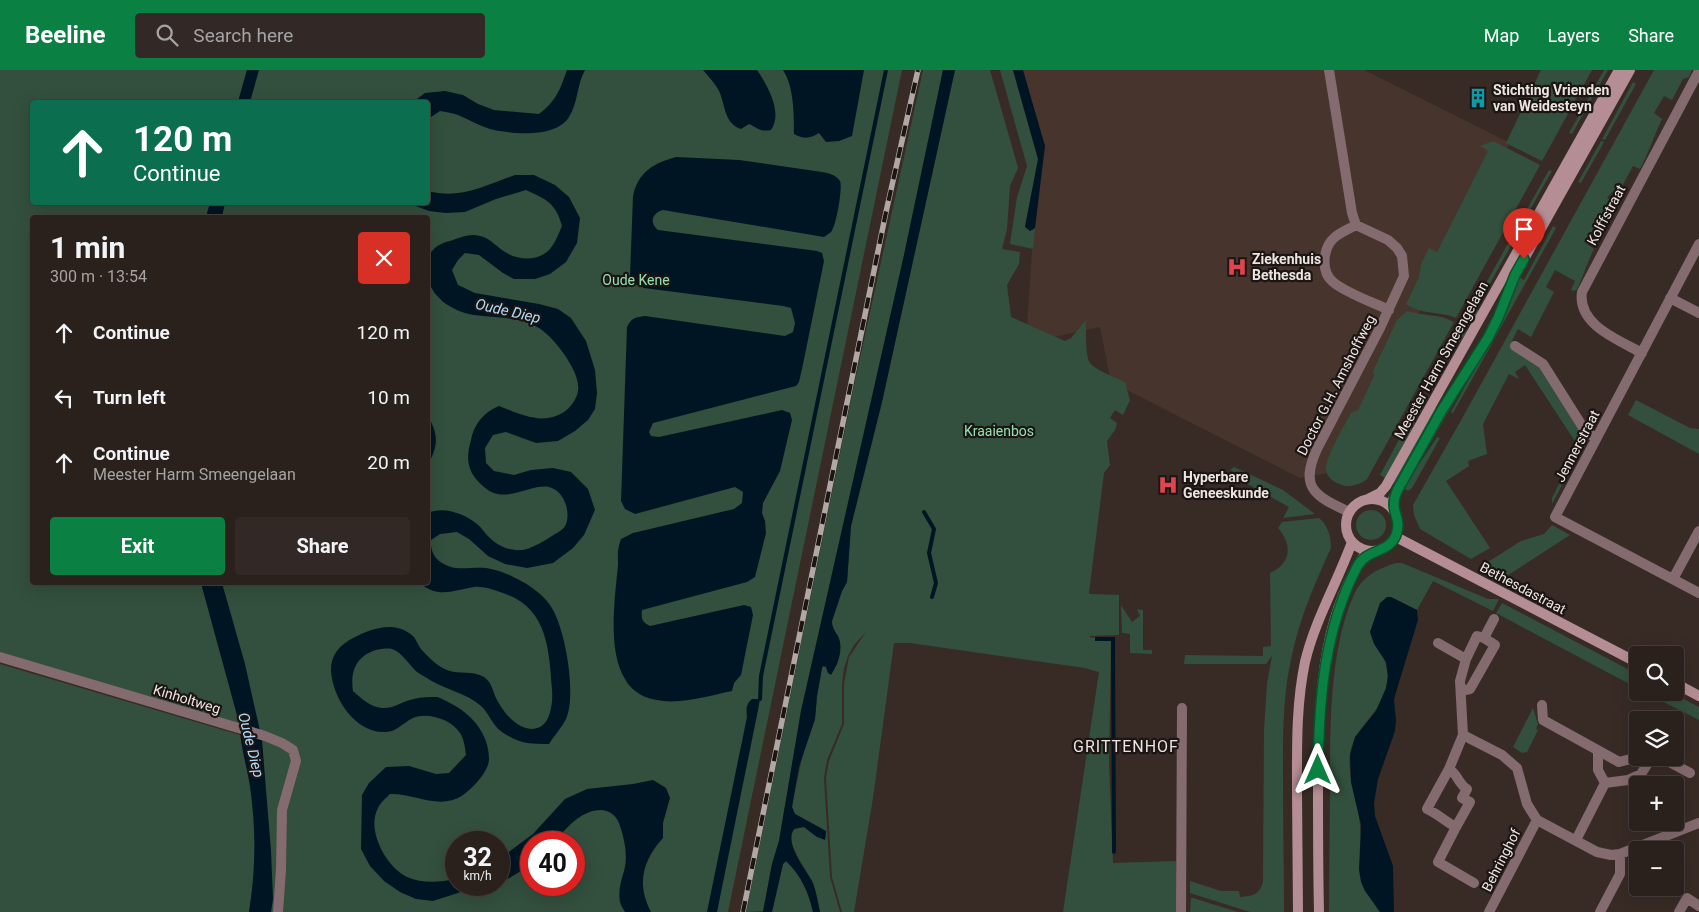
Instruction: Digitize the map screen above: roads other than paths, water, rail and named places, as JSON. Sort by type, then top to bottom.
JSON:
[{"type":"street","points":[[1329,70],[1352,214],[1356,225]]},
{"type":"street","name":"Meester Harm Smeengelaan","points":[[1368,499],[1380,493],[1386,486],[1618,70]]},
{"type":"street","name":"Meester Harm Smeengelaan","points":[[1393,508],[1397,491],[1442,410],[1488,338],[1515,275],[1630,70]]},
{"type":"street","name":"Kolffstraat","points":[[1642,353],[1600,329],[1592,322],[1580,300],[1582,292],[1699,71]]},
{"type":"street","name":"Doctor G.H. Amshoffweg","points":[[1349,512],[1334,505],[1314,491],[1308,480],[1310,469],[1317,449],[1389,310],[1404,276],[1402,256],[1397,248],[1388,240],[1356,225],[1335,237],[1329,244],[1324,260],[1327,276],[1338,285],[1389,310]]},
{"type":"street","name":"Jennerstraat","points":[[1699,244],[1555,517],[1699,593]]},
{"type":"street","points":[[1670,298],[1699,313]]},
{"type":"street","points":[[1516,346],[1543,364],[1584,429],[1596,439]]},
{"type":"street","points":[[1368,499],[1382,500],[1393,508],[1398,517],[1399,527],[1396,536],[1390,544],[1383,549],[1366,551],[1352,542],[1346,528],[1349,512],[1360,501],[1368,499]]},
{"type":"street","points":[[1673,579],[1699,531]]},
{"type":"street","name":"Bethesdastraat","points":[[1396,536],[1629,659]]},
{"type":"street","points":[[1298,912],[1297,742],[1301,688],[1306,661],[1324,604],[1352,542]]},
{"type":"street","points":[[1319,912],[1319,735],[1324,673],[1335,621],[1341,603],[1358,565],[1364,556],[1374,551]]},
{"type":"street","points":[[1484,638],[1494,619]]},
{"type":"street","points":[[1456,827],[1427,809],[1449,769],[1463,735],[1460,681],[1466,659],[1477,636],[1484,638],[1495,645],[1470,689],[1461,691]]},
{"type":"street","points":[[1438,643],[1466,659]]},
{"type":"street","name":"Kinholtweg","points":[[0,658],[264,736],[290,747],[295,752],[296,757],[282,810],[278,912]]},
{"type":"street","points":[[1684,688],[1699,696]]},
{"type":"street","points":[[1542,705],[1543,720],[1618,762],[1629,761]]},
{"type":"street","points":[[1182,708],[1182,912]]},
{"type":"street","name":"Behringhof","points":[[1463,735],[1502,755],[1517,768],[1529,809],[1537,820],[1604,854],[1620,854]]},
{"type":"street","points":[[1598,752],[1598,770],[1605,783]]},
{"type":"street","points":[[1605,783],[1628,780],[1641,774],[1643,766]]},
{"type":"street","points":[[1677,766],[1690,773]]},
{"type":"street","points":[[1449,769],[1455,772],[1462,786],[1467,789],[1462,798],[1470,802],[1438,862],[1474,883]]},
{"type":"street","points":[[1576,840],[1605,783]]},
{"type":"street","name":"Behringhof","points":[[1489,912],[1537,820]]},
{"type":"street","points":[[1600,912],[1620,874],[1620,854],[1699,823]]},
{"type":"street","points":[[1679,912],[1687,898],[1699,906]]},
{"type":"water","points":[[247,70],[259,70],[251,100],[239,100]]},
{"type":"water","points":[[567,70],[585,70],[569,117],[563,124],[555,128],[534,133],[513,133],[494,130],[456,114],[440,111],[430,118],[430,100],[416,100],[425,93],[445,91],[463,95],[478,104],[494,110],[539,114],[557,95]]},
{"type":"water","points":[[703,70],[757,70],[766,84],[775,108],[774,123],[771,130],[762,130],[749,124],[741,129],[735,126],[728,118],[718,89]]},
{"type":"water","points":[[783,70],[864,70],[852,136],[839,141],[826,142],[819,133],[806,138],[794,134],[791,92]]},
{"type":"water","points":[[943,70],[955,70],[882,402],[851,526],[847,582],[832,621],[840,641],[839,656],[831,675],[826,667],[823,666],[822,668],[815,719],[799,767],[792,807],[795,814],[826,831],[825,840],[817,837],[804,827],[794,829],[792,835],[793,849],[812,881],[820,912],[813,912],[804,885],[786,861],[783,864],[772,912],[763,912],[772,864],[779,841],[801,711],[904,255]]},
{"type":"water","points":[[1013,70],[1023,70],[1045,146],[1035,228],[1030,231],[1025,227],[1038,159]]},
{"type":"water","points":[[676,157],[739,160],[825,172],[836,177],[841,185],[835,223],[831,232],[824,237],[663,210],[656,213],[653,218],[653,224],[658,230],[817,251],[822,253],[824,261],[802,369],[796,386],[653,423],[649,432],[651,436],[659,437],[782,410],[790,413],[792,420],[780,471],[763,503],[762,513],[766,533],[755,577],[747,582],[642,610],[643,620],[650,626],[744,605],[751,607],[753,615],[741,675],[734,683],[732,691],[692,700],[662,701],[652,699],[637,692],[627,683],[619,667],[614,639],[614,608],[618,552],[621,539],[633,533],[734,509],[742,503],[743,492],[735,487],[635,514],[625,509],[621,501],[627,327],[634,318],[645,316],[785,336],[793,332],[795,323],[791,308],[783,306],[644,288],[635,284],[630,276],[633,196],[635,188],[648,170],[661,162]]},
{"type":"water","name":"Oude Diep","points":[[515,175],[534,175],[555,185],[569,197],[580,218],[577,243],[566,262],[550,274],[535,279],[514,279],[479,255],[465,253],[452,270],[458,285],[475,293],[558,309],[571,318],[586,341],[595,370],[597,393],[595,409],[588,420],[575,431],[558,441],[536,443],[506,432],[493,435],[485,448],[486,463],[494,471],[514,475],[531,470],[553,468],[571,472],[588,489],[595,510],[584,535],[573,548],[553,563],[527,568],[505,564],[488,556],[469,539],[457,532],[440,534],[431,540],[433,554],[442,563],[451,567],[485,568],[503,573],[529,585],[550,605],[565,644],[570,677],[570,694],[566,719],[549,744],[525,743],[502,732],[493,723],[484,709],[475,702],[417,672],[403,656],[392,649],[376,650],[369,653],[356,666],[352,684],[353,691],[366,702],[374,706],[386,708],[417,698],[437,697],[458,708],[472,719],[486,741],[489,759],[486,769],[476,784],[463,795],[454,800],[436,801],[390,794],[378,808],[375,817],[376,837],[380,847],[385,857],[399,872],[419,881],[445,881],[445,896],[448,896],[433,901],[416,899],[400,892],[384,881],[370,866],[361,849],[362,795],[369,783],[386,767],[409,766],[436,774],[449,773],[466,755],[460,733],[451,724],[432,716],[413,718],[390,732],[375,731],[364,727],[347,712],[341,702],[332,680],[331,664],[337,651],[353,638],[383,627],[399,628],[413,636],[424,652],[443,668],[484,677],[490,683],[495,696],[507,715],[519,725],[533,729],[540,727],[547,721],[552,705],[552,695],[547,644],[536,618],[528,607],[516,598],[487,588],[474,587],[440,592],[433,591],[423,585],[430,585],[430,512],[440,510],[460,514],[477,524],[488,536],[508,549],[525,550],[548,539],[563,528],[567,519],[567,507],[558,492],[549,487],[537,487],[507,494],[494,493],[482,486],[476,479],[470,470],[468,455],[472,434],[480,419],[499,406],[531,417],[548,418],[564,412],[571,406],[578,391],[578,383],[571,365],[558,346],[543,331],[530,323],[514,319],[474,315],[450,307],[432,289],[430,284],[430,254],[440,245],[465,236],[480,236],[513,256],[533,258],[550,249],[562,226],[557,212],[545,199],[526,190],[496,199],[465,212],[446,213],[429,211],[413,205],[430,205],[430,191],[451,194],[472,190]]},
{"type":"water","points":[[209,205],[225,205],[222,215],[207,215]]},
{"type":"water","points":[[430,420],[436,440],[430,461]]},
{"type":"water","name":"Oude Diep","points":[[202,585],[223,585],[245,664],[262,740],[271,851],[273,899],[271,912],[249,912],[253,880],[253,818],[250,786],[242,748],[240,726]]},
{"type":"water","points":[[1387,597],[1391,597],[1417,610],[1418,620],[1394,700],[1395,731],[1378,779],[1374,803],[1375,816],[1393,866],[1394,912],[1380,912],[1361,882],[1359,870],[1361,825],[1351,782],[1350,755],[1355,737],[1376,711],[1386,688],[1388,676],[1386,662],[1374,644],[1370,632],[1380,603]]},
{"type":"water","points":[[1095,637],[1115,637],[1115,854],[1112,853],[1111,641],[1095,641]]},
{"type":"water","points":[[752,699],[760,699],[717,912],[707,912],[747,717],[747,707]]},
{"type":"water","points":[[653,780],[666,788],[670,798],[663,823],[663,838],[646,864],[644,873],[644,892],[651,912],[625,912],[621,906],[619,894],[626,860],[625,843],[619,822],[611,813],[601,810],[587,813],[574,821],[565,831],[536,831],[565,799],[587,789]]},
{"type":"water","points":[[520,844],[520,872],[510,877],[510,851]]},
{"type":"waterway","points":[[760,699],[761,676],[886,70]]},
{"type":"waterway","points":[[924,512],[934,529],[929,553],[936,583],[932,597]]},
{"type":"railway","points":[[743,912],[886,212],[918,70]]},
{"type":"place","name":"Stichting Vrienden van Weidesteyn","points":[[1478,98]]},
{"type":"place","name":"Ziekenhuis Bethesda","points":[[1237,267]]},
{"type":"place","name":"Hyperbare Geneeskunde","points":[[1168,485]]},
{"type":"district","name":"GRITTENHOF","points":[[1126,746]]},
{"type":"park label","name":"Oude Kene","points":[[636,280]]},
{"type":"park label","name":"Kraaienbos","points":[[999,431]]}]
